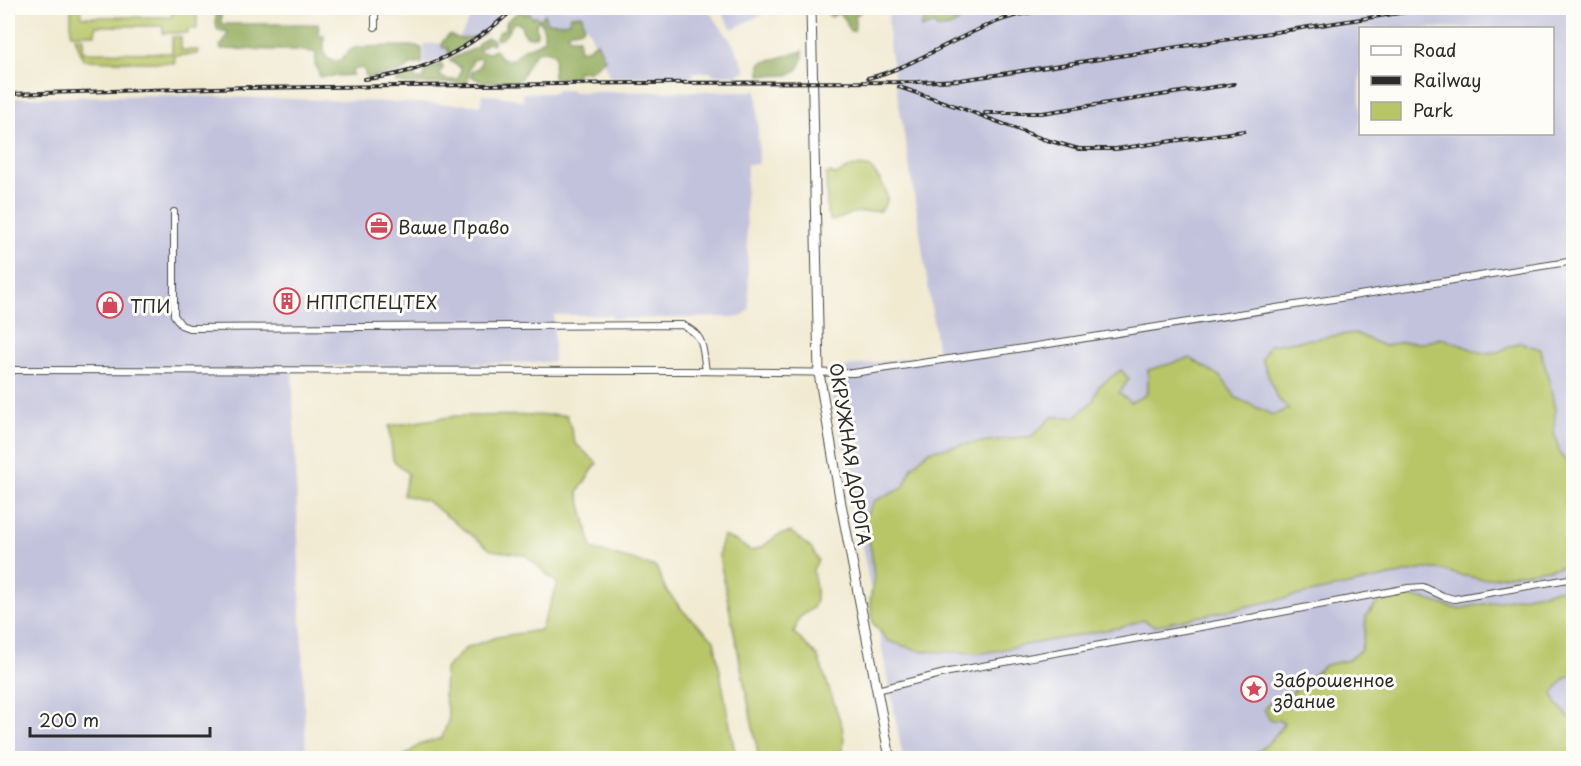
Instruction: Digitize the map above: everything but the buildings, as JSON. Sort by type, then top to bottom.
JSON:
[{"type":"main road","name":"ОКРУЖНАЯ ДОРОГА","points":[[811,8],[819,373],[841,504],[890,759]]},
{"type":"street","points":[[375,8],[375,27]]},
{"type":"street","points":[[174,212],[174,315],[181,325],[189,328],[682,325],[693,330],[700,338],[706,371]]},
{"type":"street","points":[[8,370],[853,373],[1574,261]]},
{"type":"street","points":[[877,690],[949,672],[1408,588],[1423,587],[1454,599],[1574,578]]},
{"type":"shaded area","points":[[473,8],[488,8],[501,18],[481,36],[456,51],[424,64],[424,44],[451,43],[460,37],[472,15],[470,13]]},
{"type":"shaded area","points":[[521,8],[707,8],[733,44],[746,70],[737,75],[694,72],[693,77],[610,77],[587,27],[521,20],[518,12]]},
{"type":"shaded area","points":[[719,8],[776,8],[732,29]]},
{"type":"shaded area","points":[[888,8],[1573,8],[1573,758],[903,758],[828,369],[938,354],[889,45]]},
{"type":"shaded area","points":[[556,90],[573,90],[573,92],[757,91],[759,164],[747,164],[749,310],[741,317],[612,319],[612,315],[554,315],[554,362],[292,367],[306,758],[8,758],[8,98],[165,95],[481,105],[482,94],[513,98],[523,102],[523,93],[555,93]]},
{"type":"green space","points":[[71,8],[81,8],[82,17],[172,17],[172,8],[193,8],[193,13],[197,13],[197,29],[188,29],[188,33],[163,33],[163,26],[96,26],[95,34],[71,34]]},
{"type":"green space","points":[[218,8],[238,8],[238,12],[221,12],[221,24],[318,24],[318,32],[324,35],[324,54],[328,59],[341,60],[348,52],[358,47],[417,46],[422,49],[422,63],[411,65],[395,73],[367,78],[363,68],[352,70],[353,75],[320,77],[315,65],[316,53],[313,52],[221,49],[220,46],[228,33],[218,31],[216,26]]},
{"type":"green space","points":[[822,8],[863,8],[863,10],[856,15],[854,31],[850,31],[846,24],[847,21],[838,13],[831,17]]},
{"type":"green space","points":[[916,8],[977,8],[964,10],[957,23],[950,27],[936,28],[935,23],[921,28],[923,21],[931,15],[923,15]]},
{"type":"green space","points":[[522,9],[525,15],[529,13],[533,18],[536,16],[540,20],[545,14],[546,22],[563,23],[568,22],[571,16],[582,15],[584,26],[582,29],[568,32],[568,35],[570,38],[579,38],[580,50],[587,49],[597,42],[605,59],[590,71],[577,72],[576,78],[553,78],[554,54],[541,50],[532,57],[519,81],[482,82],[471,76],[472,71],[479,68],[482,59],[480,58],[473,60],[467,83],[409,84],[396,82],[399,77],[412,74],[415,74],[415,79],[424,79],[425,71],[441,64],[443,68],[439,74],[443,78],[458,79],[461,68],[450,59],[476,48],[487,38],[492,39],[493,44],[487,43],[479,50],[480,52],[489,53],[495,50],[501,58],[513,59],[523,50],[544,39],[541,22],[538,21],[535,37],[527,36],[521,25],[515,22],[504,37],[498,40],[496,38],[498,33],[505,29],[507,21]]},
{"type":"green space","points":[[482,32],[485,33],[449,55],[448,48],[443,48],[443,41],[449,35],[461,39],[479,36]]},
{"type":"green space","points":[[75,37],[83,38],[83,52],[172,53],[172,37],[181,37],[181,50],[198,50],[198,54],[174,56],[175,63],[83,60]]},
{"type":"green space","points":[[803,51],[802,60],[795,72],[783,75],[760,75],[761,63]]},
{"type":"green space","points":[[851,167],[871,168],[877,175],[887,194],[886,204],[880,211],[851,213],[831,221],[827,213],[826,174],[836,175]]},
{"type":"green space","points":[[1355,333],[1384,346],[1402,342],[1423,343],[1442,338],[1482,353],[1498,352],[1520,342],[1540,349],[1555,410],[1554,433],[1561,456],[1573,467],[1573,565],[1484,579],[1439,569],[1424,569],[1154,626],[1143,620],[1122,627],[983,653],[921,651],[888,641],[873,623],[870,600],[874,578],[871,549],[864,519],[874,501],[903,488],[912,467],[929,451],[1032,436],[1052,417],[1075,417],[1093,401],[1099,386],[1121,370],[1129,379],[1119,393],[1131,402],[1146,395],[1148,370],[1190,358],[1221,377],[1236,398],[1273,415],[1289,409],[1277,398],[1262,359],[1269,345]]},
{"type":"green space","points":[[567,415],[575,443],[597,463],[578,492],[592,549],[656,567],[666,590],[685,613],[714,640],[736,758],[401,758],[421,744],[442,738],[449,718],[444,695],[445,669],[466,648],[497,637],[540,630],[558,584],[525,555],[491,550],[427,501],[403,495],[408,474],[393,460],[389,426],[456,416]]},
{"type":"green space","points":[[791,532],[812,549],[818,560],[813,570],[816,600],[813,608],[799,618],[794,633],[818,657],[842,726],[844,741],[841,758],[759,758],[719,556],[720,546],[723,536],[751,551],[762,547],[778,535]]},
{"type":"green space","points":[[1573,587],[1573,675],[1565,678],[1553,693],[1556,703],[1569,717],[1573,717],[1573,758],[1247,758],[1268,744],[1284,723],[1270,720],[1264,709],[1272,701],[1290,695],[1325,665],[1349,660],[1361,649],[1366,616],[1380,600],[1400,595],[1458,609]]},
{"type":"railway","points":[[364,79],[407,71],[446,57],[481,35],[515,8]]},
{"type":"railway","points":[[868,78],[912,62],[995,22],[1023,14],[1061,8]]},
{"type":"railway","points":[[243,88],[960,80],[1432,8]]},
{"type":"railway","points":[[985,113],[1042,113],[1234,84]]},
{"type":"railway","points":[[8,94],[250,87]]},
{"type":"railway","points":[[899,87],[1043,139],[1079,149],[1116,149],[1244,131]]},
{"type":"place","name":"Ваше Право","points":[[379,226]]},
{"type":"place","name":"НППСПЕЦТЕХ","points":[[287,301]]},
{"type":"place","name":"ТПИ","points":[[110,305]]},
{"type":"place","name":"Заброшенное здание","points":[[1254,689]]}]
